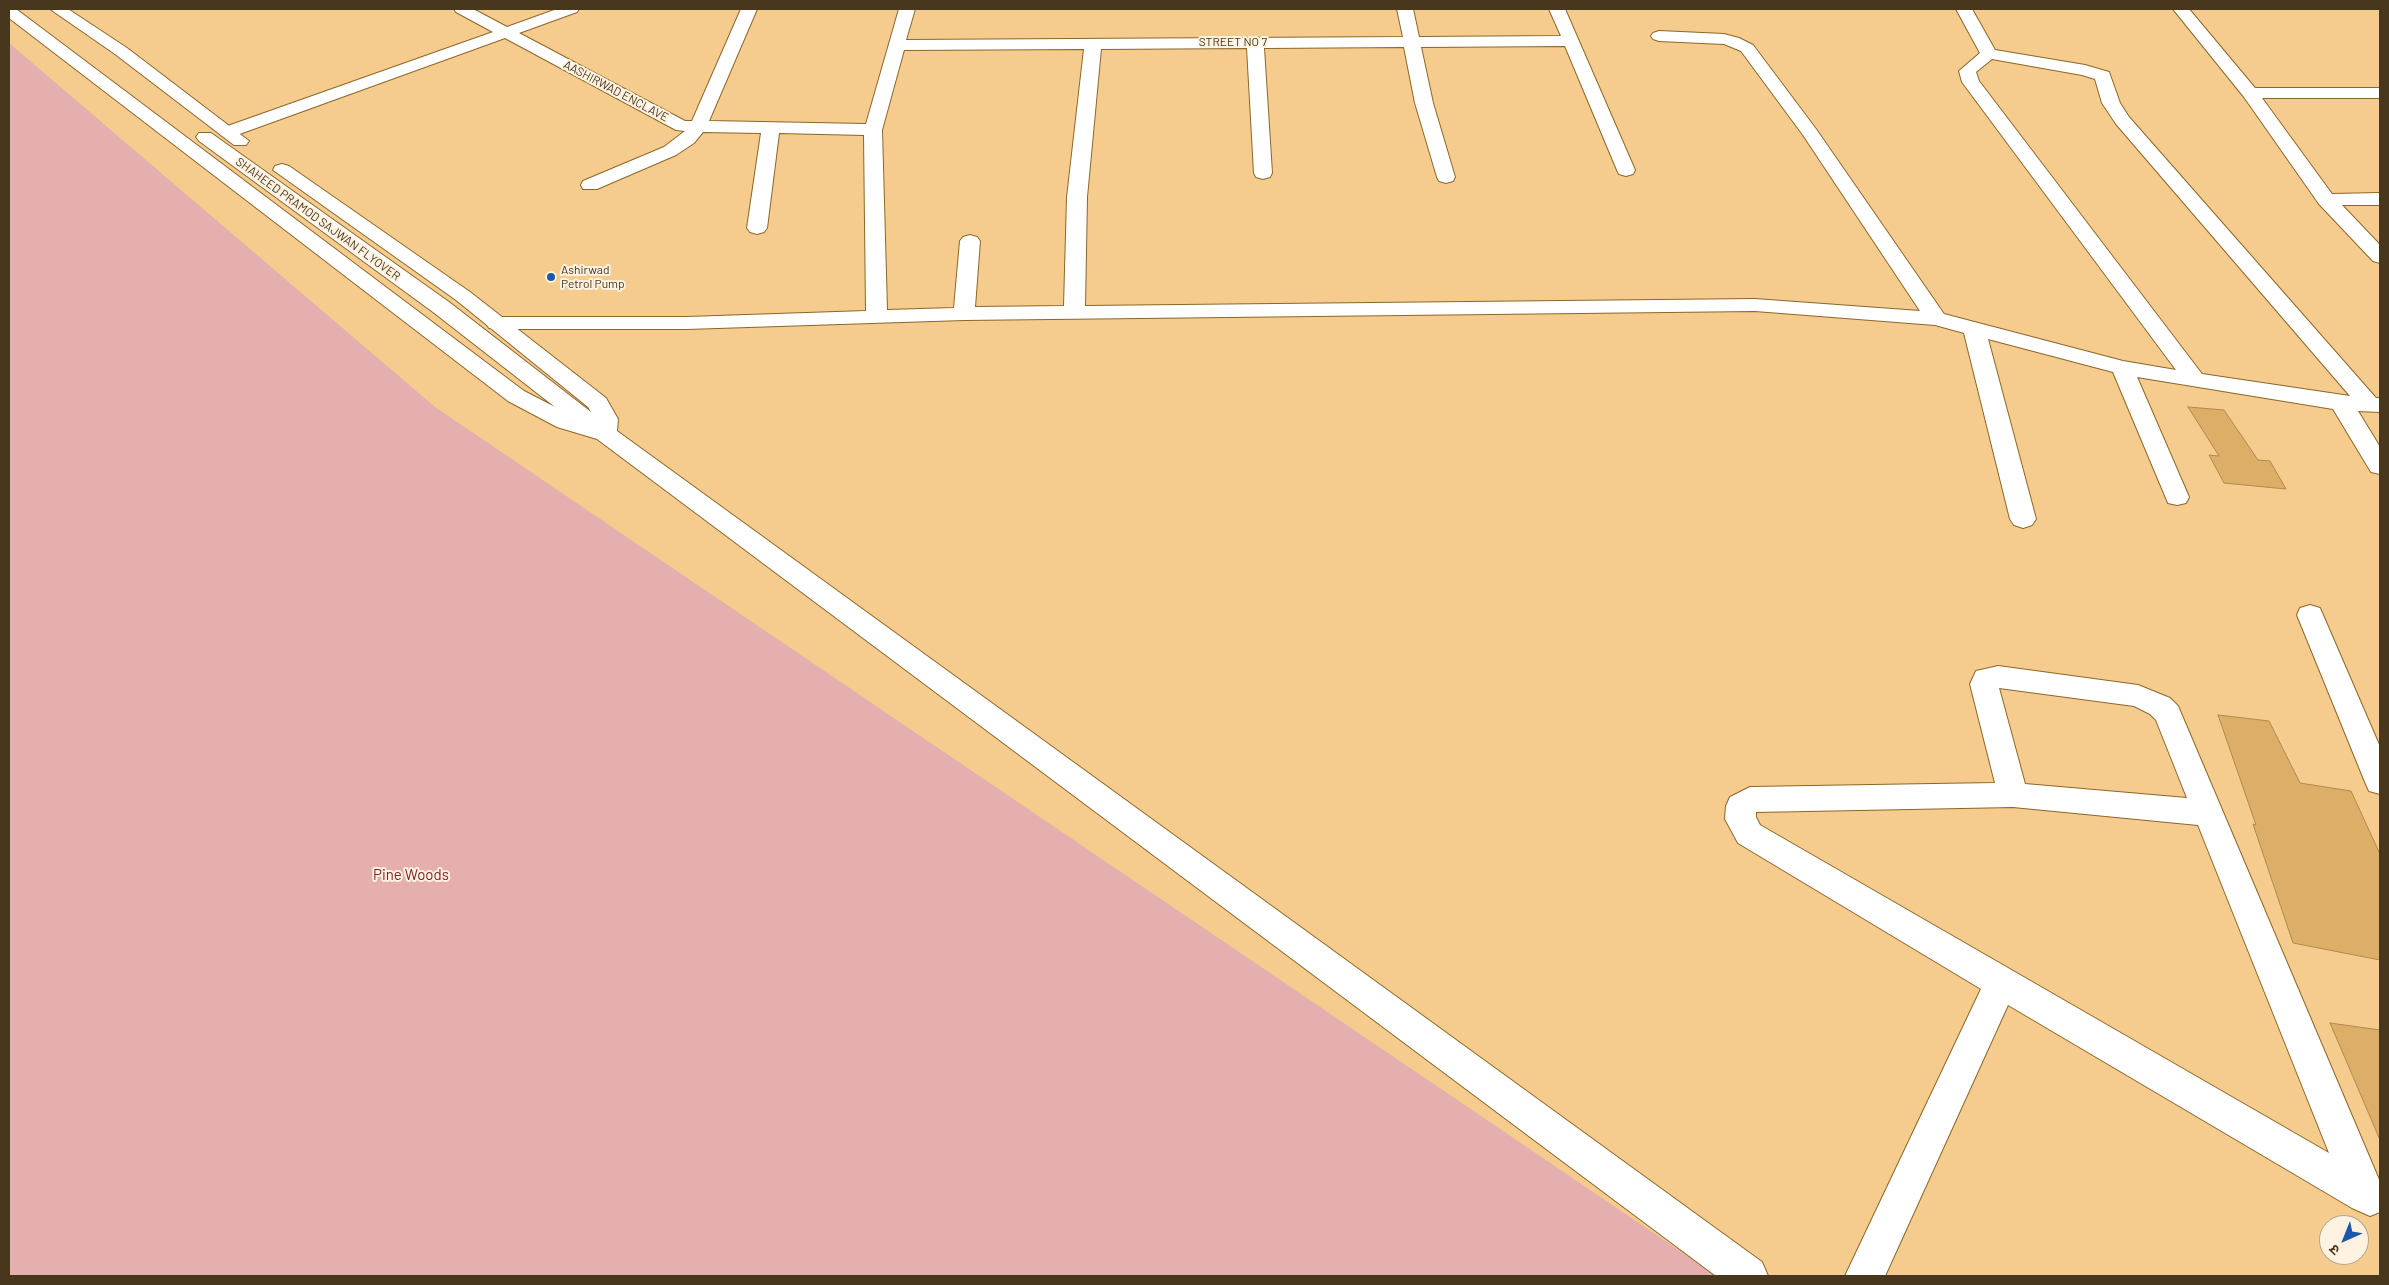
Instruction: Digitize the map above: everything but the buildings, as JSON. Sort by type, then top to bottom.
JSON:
[{"type":"street","name":"SHAHEED PRAMOD SAJWAN FLYOVER","points":[[28,9],[441,307],[605,434],[1748,1276]]},
{"type":"street","points":[[9,11],[516,396],[565,422],[605,434],[606,419],[598,403],[463,296],[228,132],[121,51],[58,9]]},
{"type":"street","name":"AASHIRWAD ENCLAVE","points":[[462,9],[682,126],[873,130]]},
{"type":"street","points":[[228,132],[571,9]]},
{"type":"street","points":[[590,184],[670,151],[688,139],[698,127],[749,9]]},
{"type":"street","points":[[877,317],[873,130],[907,9]]},
{"type":"street","points":[[1405,9],[1413,41],[1424,103],[1446,177]]},
{"type":"street","points":[[1557,9],[1626,170]]},
{"type":"street","points":[[1964,9],[1988,54]]},
{"type":"street","points":[[2181,9],[2250,93],[2326,200],[2380,257]]},
{"type":"street","points":[[1659,36],[1724,39],[1734,41],[1747,48],[1810,133],[1936,319]]},
{"type":"street","name":"STREET NO 7","points":[[897,45],[1569,40]]},
{"type":"street","points":[[1255,42],[1264,173]]},
{"type":"street","points":[[1074,312],[1077,197],[1094,43]]},
{"type":"street","points":[[2196,381],[1971,82],[1968,71],[1988,54],[2085,70],[2102,76],[2111,103],[2122,120],[2375,405]]},
{"type":"street","points":[[2250,93],[2380,93]]},
{"type":"street","points":[[757,228],[771,129]]},
{"type":"street","points":[[2326,200],[2380,199]]},
{"type":"street","points":[[964,314],[970,241]]},
{"type":"street","points":[[497,323],[687,323],[1074,312],[1755,305],[1936,319],[2122,368],[2341,403],[2375,405]]},
{"type":"street","points":[[1974,329],[2023,519]]},
{"type":"street","points":[[2122,368],[2177,498]]},
{"type":"street","points":[[2341,403],[2380,466]]},
{"type":"street","points":[[2310,615],[2380,782]]},
{"type":"street","points":[[2013,795],[1984,684],[1986,679],[1998,677],[2138,696],[2160,706],[2168,714],[2373,1199]]},
{"type":"street","points":[[2209,813],[2013,795],[1750,800],[1741,806],[1740,819],[1749,834],[2373,1199]]},
{"type":"street","points":[[1865,1276],[2001,983]]},
{"type":"green space","name":"Pine Woods","points":[[9,43],[435,407],[1717,1276],[9,1276]]},
{"type":"place","name":"Ashirwad Petrol Pump","points":[[551,277]]}]
